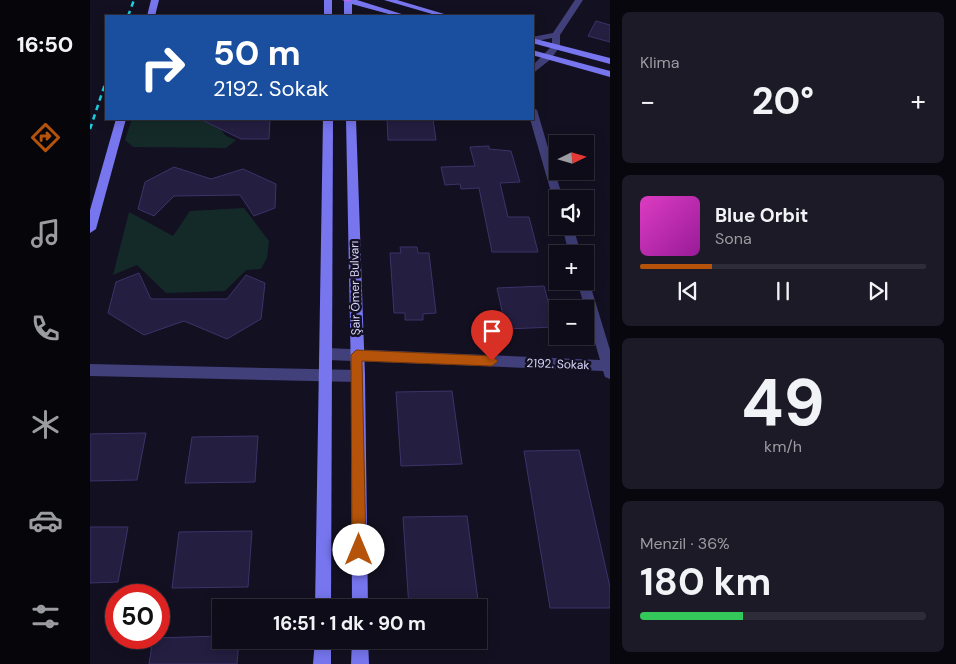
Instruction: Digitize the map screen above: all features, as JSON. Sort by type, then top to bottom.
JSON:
[{"type":"main road","points":[[151,15],[155,0]]},
{"type":"main road","points":[[328,0],[328,15]]},
{"type":"main road","points":[[348,15],[347,0],[399,15]]},
{"type":"main road","points":[[388,0],[443,15]]},
{"type":"main road","points":[[382,15],[394,14]]},
{"type":"main road","points":[[534,40],[610,61]]},
{"type":"main road","points":[[534,53],[610,74]]},
{"type":"main road","points":[[90,229],[121,120]]},
{"type":"main road","points":[[323,599],[327,374],[328,120]]},
{"type":"main road","name":"Şair Ömer Bulvarı","points":[[351,120],[358,376],[360,599]]},
{"type":"main road","points":[[322,664],[323,649]]},
{"type":"main road","points":[[360,649],[360,664]]},
{"type":"street","points":[[534,69],[548,57],[556,46],[556,35],[578,0]]},
{"type":"street","points":[[534,40],[556,35]]},
{"type":"street","points":[[534,117],[555,190]]},
{"type":"street","points":[[586,290],[609,368]]},
{"type":"street","name":"2192. Sokak","points":[[327,354],[609,368]]},
{"type":"street","points":[[90,370],[358,376]]},
{"type":"green space","points":[[132,120],[221,120],[220,128],[226,136],[236,140],[226,148],[133,147],[125,140]]},
{"type":"green space","points":[[244,208],[269,241],[267,258],[261,269],[246,270],[225,291],[166,293],[137,265],[113,275],[129,212],[173,236],[190,211]]},
{"type":"building","points":[[596,21],[610,25],[610,42],[588,36]]},
{"type":"building","points":[[202,120],[270,120],[269,139],[241,139]]},
{"type":"building","points":[[387,120],[433,120],[436,140],[388,140]]},
{"type":"building","points":[[489,146],[489,149],[511,151],[520,182],[500,183],[508,217],[529,217],[538,252],[492,252],[479,188],[461,189],[460,184],[445,185],[441,167],[475,166],[470,147]]},
{"type":"building","points":[[174,167],[211,179],[243,169],[276,184],[275,208],[254,216],[240,195],[174,196],[154,216],[138,209],[145,182]]},
{"type":"building","points":[[400,247],[417,247],[418,253],[429,253],[436,313],[423,314],[423,320],[405,320],[405,313],[394,313],[390,253],[401,253]]},
{"type":"building","points":[[139,273],[151,299],[227,299],[246,275],[265,283],[261,319],[227,339],[184,321],[144,335],[108,313],[116,282]]},
{"type":"building","points":[[544,286],[549,305],[549,327],[506,329],[497,288]]},
{"type":"building","points":[[452,391],[462,464],[401,466],[396,392]]},
{"type":"building","points":[[146,433],[137,480],[90,481],[90,434]]},
{"type":"building","points":[[258,436],[255,482],[185,483],[192,437]]},
{"type":"building","points":[[579,450],[610,587],[610,608],[550,608],[524,451]]},
{"type":"building","points":[[467,516],[478,599],[408,599],[403,517]]},
{"type":"building","points":[[90,527],[128,527],[118,582],[90,583]]},
{"type":"building","points":[[252,531],[248,587],[172,588],[179,532]]},
{"type":"building","points":[[212,636],[212,649],[238,649],[237,664],[149,664],[151,649],[170,649],[170,638]]},
{"type":"railway","points":[[128,15],[134,0]]},
{"type":"railway","points":[[90,129],[105,84]]},
{"type":"route","points":[[359,550],[358,376],[356,355],[492,361]]}]
